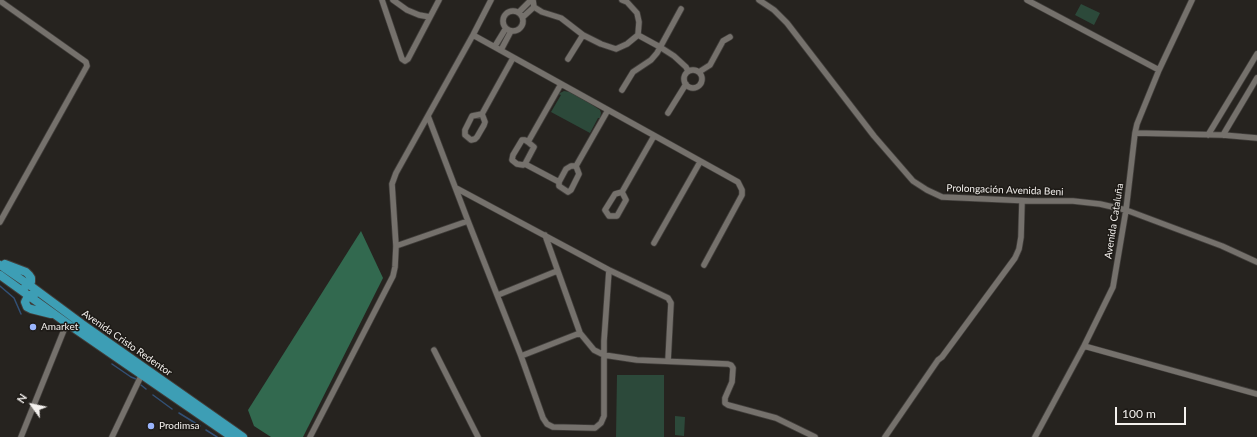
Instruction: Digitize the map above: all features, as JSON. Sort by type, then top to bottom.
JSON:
[{"type":"highway","points":[[0,264],[28,274],[31,278],[31,282],[23,287],[0,272]]},
{"type":"highway","points":[[0,275],[29,295],[38,296],[69,318],[82,324]]},
{"type":"highway","name":"Avenida Cristo Redentor","points":[[28,285],[243,437]]},
{"type":"highway","name":"Avenida Cristo Redentor","points":[[29,295],[26,302],[27,307],[59,317],[232,437]]},
{"type":"street","points":[[382,0],[402,59],[405,61],[408,59],[439,0]]},
{"type":"street","points":[[393,0],[407,10],[419,15],[430,17]]},
{"type":"street","points":[[310,437],[393,276],[396,246],[392,184],[396,173],[491,0]]},
{"type":"street","points":[[532,0],[534,7],[542,12],[561,18],[583,35],[601,44],[616,49],[627,44],[638,35],[640,22],[638,13],[626,1]]},
{"type":"street","points":[[521,15],[532,0]]},
{"type":"street","name":"Prolongación Avenida Beni","points":[[759,0],[774,10],[787,23],[874,136],[913,181],[927,190],[942,196],[1100,204],[1126,210],[1222,246],[1257,262]]},
{"type":"street","points":[[1027,0],[1159,70]]},
{"type":"street","name":"Avenida Cataluña","points":[[1035,437],[1084,346],[1112,286],[1126,210],[1137,124],[1159,70],[1192,0]]},
{"type":"street","points":[[0,1],[86,62],[87,66],[0,222]]},
{"type":"street","points":[[521,15],[534,7]]},
{"type":"street","points":[[622,90],[633,72],[651,60],[657,53],[681,9]]},
{"type":"street","points":[[501,50],[512,31],[515,31],[523,24],[521,15],[516,11],[509,11],[504,15],[502,22],[506,28],[512,31]]},
{"type":"street","points":[[495,46],[506,28]]},
{"type":"street","points":[[473,35],[738,182],[742,190],[742,195],[704,265]]},
{"type":"street","points":[[568,59],[583,35]]},
{"type":"street","points":[[638,35],[674,56],[686,67],[688,71]]},
{"type":"street","points":[[699,72],[710,66],[724,41],[730,37]]},
{"type":"street","points":[[1208,135],[1257,54]]},
{"type":"street","points":[[482,114],[485,122],[484,125],[477,137],[471,140],[465,136],[464,130],[472,116],[482,114],[514,58]]},
{"type":"street","points":[[686,84],[691,87],[699,85],[702,77],[699,72],[694,70],[688,71]]},
{"type":"street","points":[[668,113],[686,84],[685,76],[688,71]]},
{"type":"street","points":[[1223,135],[1257,78]]},
{"type":"street","points":[[528,142],[560,84]]},
{"type":"street","points":[[576,166],[608,110]]},
{"type":"street","points":[[428,116],[522,356],[543,418],[547,424],[554,427],[595,428],[601,423],[604,416],[604,355],[609,270]]},
{"type":"street","points":[[1135,133],[1223,135],[1257,138]]},
{"type":"street","points":[[622,192],[654,136]]},
{"type":"street","points":[[525,164],[534,147],[525,140],[522,140],[513,155],[512,160],[523,166],[525,164],[559,182]]},
{"type":"street","points":[[654,243],[700,162]]},
{"type":"street","points":[[576,166],[579,174],[571,190],[568,192],[563,190],[559,186],[559,182],[566,168],[576,166]]},
{"type":"street","points":[[456,188],[609,270],[668,298],[672,303],[668,361]]},
{"type":"street","points":[[886,437],[938,360],[942,357],[1015,258],[1022,237],[1022,201]]},
{"type":"street","points":[[396,246],[468,221]]},
{"type":"street","points":[[545,235],[580,333],[594,350],[604,355],[637,360],[731,365],[734,368],[732,382],[725,398],[725,402],[728,405],[776,418],[815,437]]},
{"type":"street","points":[[498,295],[557,271]]},
{"type":"street","points":[[21,437],[64,330],[68,324]]},
{"type":"street","points":[[522,356],[580,333]]},
{"type":"street","points":[[1084,346],[1257,394]]},
{"type":"street","points":[[434,350],[478,437]]},
{"type":"street","points":[[112,437],[142,374]]},
{"type":"green space","points":[[1081,4],[1100,13],[1094,25],[1075,15]]},
{"type":"green space","points":[[564,91],[570,92],[600,110],[600,118],[598,118],[590,133],[551,112],[561,95],[558,94]]},
{"type":"green space","points":[[361,231],[383,278],[303,437],[271,437],[254,426],[248,410]]},
{"type":"green space","points":[[617,375],[664,375],[664,437],[616,437]]},
{"type":"green space","points":[[675,416],[685,417],[684,436],[675,435]]},
{"type":"waterway","points":[[0,286],[14,298],[21,314]]},
{"type":"waterway","points":[[112,364],[136,379]]},
{"type":"waterway","points":[[141,385],[146,389]]},
{"type":"waterway","points":[[153,395],[172,409]]},
{"type":"waterway","points":[[179,413],[200,426]]},
{"type":"waterway","points":[[206,430],[217,437]]},
{"type":"place","name":"Amarket","points":[[33,327]]},
{"type":"place","name":"Prodimsa","points":[[151,426]]}]
